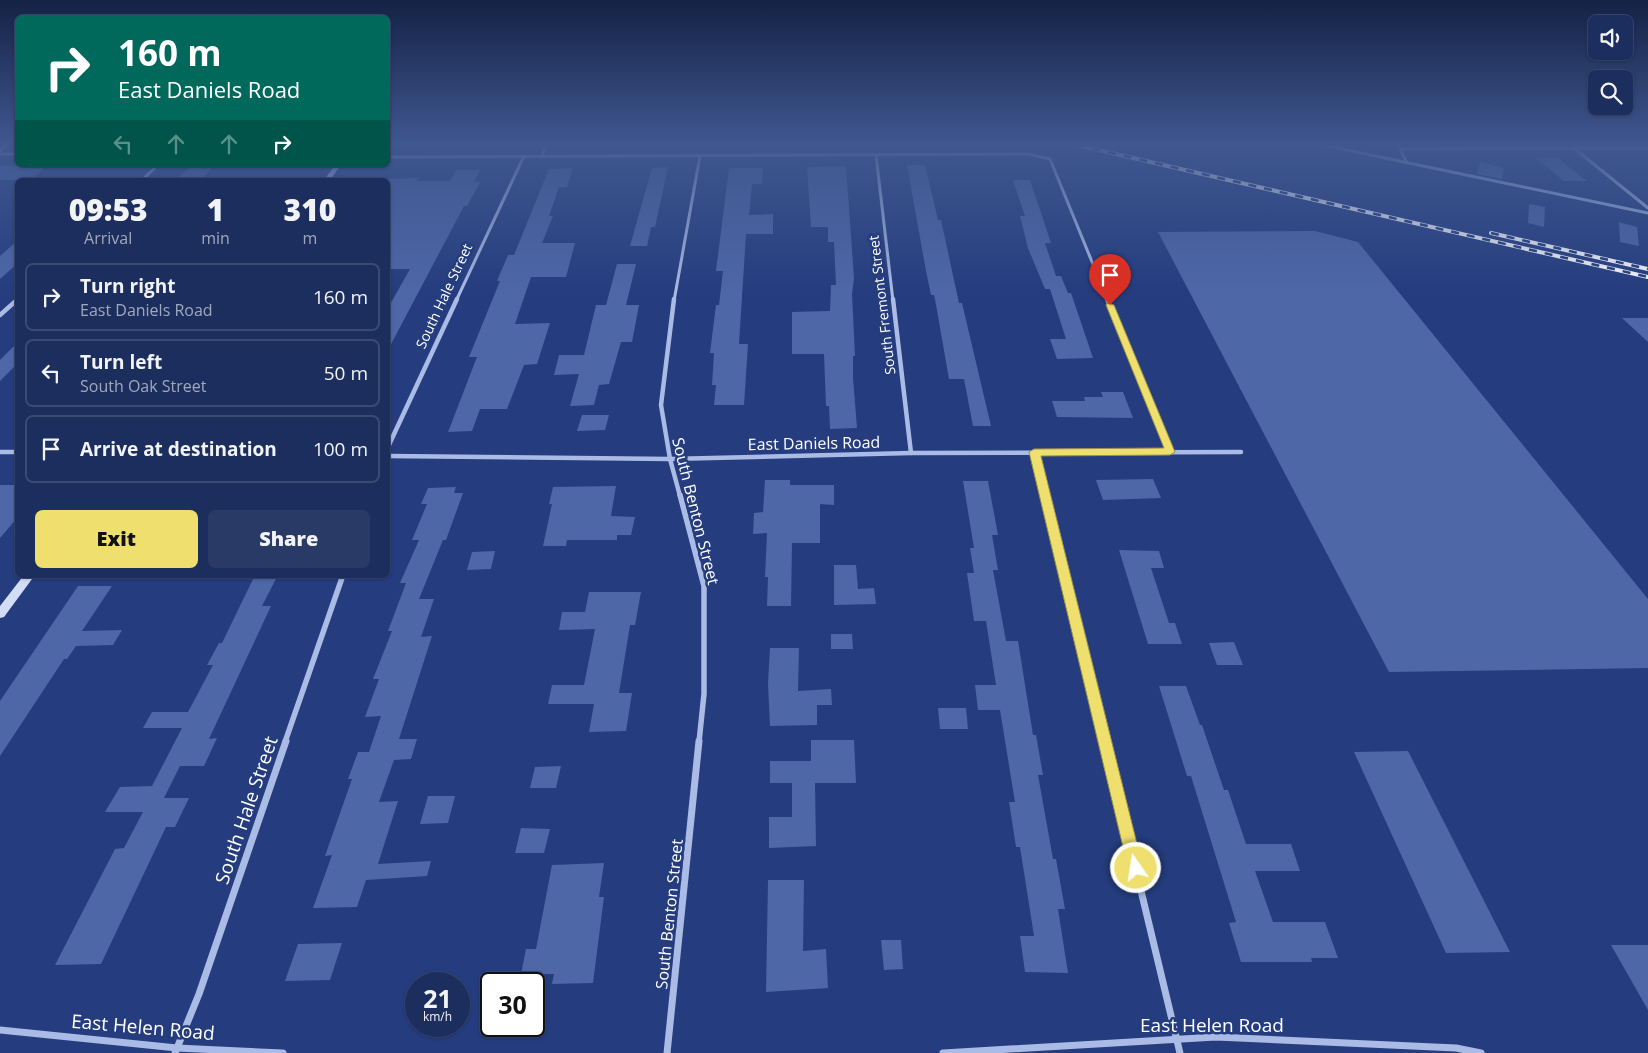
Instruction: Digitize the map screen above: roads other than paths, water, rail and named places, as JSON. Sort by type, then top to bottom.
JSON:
[{"type":"main road","points":[[0,614],[28,578]]},
{"type":"street","name":"South Hale Street","points":[[390,443],[506,194]]},
{"type":"street","name":"South Benton Street","points":[[667,1053],[704,694],[704,586],[670,459],[661,405],[669,327],[693,194]]},
{"type":"street","name":"South Fremont Street","points":[[881,194],[911,453]]},
{"type":"street","points":[[1064,194],[1170,452]]},
{"type":"street","points":[[1557,194],[1648,213]]},
{"type":"street","points":[[1631,194],[1648,208]]},
{"type":"street","points":[[0,315],[15,302]]},
{"type":"street","points":[[0,452],[15,452]]},
{"type":"street","points":[[1034,452],[1180,1053]]},
{"type":"street","name":"East Daniels Road","points":[[390,456],[670,459],[911,453],[1241,452]]},
{"type":"street","name":"South Hale Street","points":[[176,1051],[199,994],[342,578]]},
{"type":"street","name":"East Helen Road","points":[[0,1030],[176,1051],[283,1053]]},
{"type":"street","name":"East Helen Road","points":[[943,1053],[1216,1037],[1456,1048],[1481,1053]]},
{"type":"railway","points":[[1290,194],[1648,277]]},
{"type":"railway","points":[[1491,233],[1648,269]]}]
